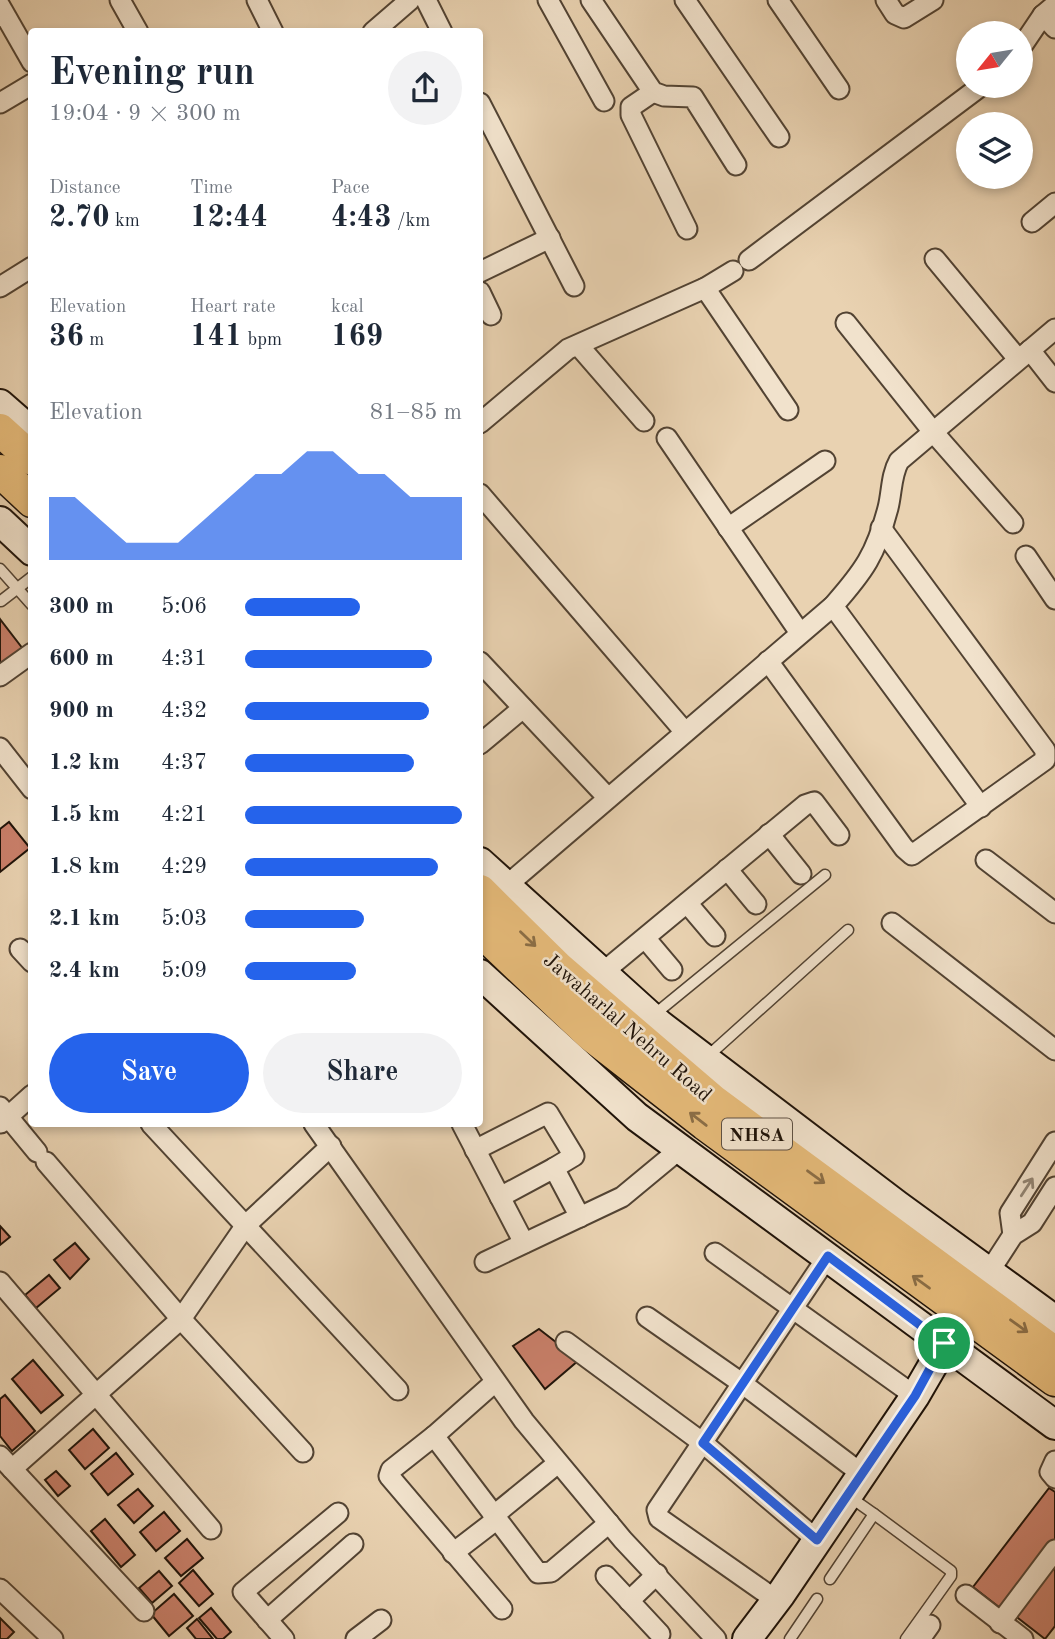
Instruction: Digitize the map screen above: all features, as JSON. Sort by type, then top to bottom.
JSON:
[{"type":"main road","points":[[0,471],[28,497]]},
{"type":"main road","name":"Jawaharlal Nehru Road","points":[[488,902],[591,1035],[705,1124],[976,1293],[1055,1353]]},
{"type":"main road","name":"Jawaharlal Nehru Road","points":[[976,1293],[1055,1380]]},
{"type":"street","points":[[120,0],[131,28]]},
{"type":"street","points":[[257,0],[271,28]]},
{"type":"street","points":[[548,0],[604,101]]},
{"type":"street","points":[[591,0],[653,92],[664,96],[693,97],[736,165]]},
{"type":"street","points":[[685,0],[779,137]]},
{"type":"street","points":[[778,0],[839,89]]},
{"type":"street","points":[[886,0],[895,14],[904,18],[933,0]]},
{"type":"street","points":[[378,28],[412,1],[438,28]]},
{"type":"street","points":[[0,6],[28,55]]},
{"type":"street","points":[[1033,35],[1051,16]]},
{"type":"street","points":[[0,103],[28,86]]},
{"type":"street","points":[[653,92],[631,107],[631,115],[687,229]]},
{"type":"street","points":[[483,420],[559,356],[705,288],[741,266],[965,98]]},
{"type":"street","points":[[483,109],[574,286]]},
{"type":"street","points":[[1032,222],[1055,204]]},
{"type":"street","points":[[483,271],[550,238]]},
{"type":"street","points":[[934,259],[1024,354],[1055,382]]},
{"type":"street","points":[[0,287],[28,270]]},
{"type":"street","points":[[705,288],[788,410]]},
{"type":"street","points":[[483,298],[491,315]]},
{"type":"street","points":[[846,323],[934,433],[1013,523]]},
{"type":"street","points":[[488,902],[833,606],[870,561],[897,464],[1055,329]]},
{"type":"street","points":[[578,345],[644,421]]},
{"type":"street","points":[[0,404],[25,436]]},
{"type":"street","points":[[667,438],[800,633]]},
{"type":"street","points":[[728,528],[825,461]]},
{"type":"street","points":[[483,497],[685,732]]},
{"type":"street","points":[[0,521],[28,547]]},
{"type":"street","points":[[768,661],[908,853],[917,854],[1045,760],[1046,754],[881,528]]},
{"type":"street","points":[[1026,556],[1055,599]]},
{"type":"street","points":[[833,606],[981,807]]},
{"type":"street","points":[[0,676],[28,656]]},
{"type":"street","points":[[483,665],[608,798]]},
{"type":"street","points":[[483,741],[523,708]]},
{"type":"street","points":[[0,748],[28,784]]},
{"type":"street","points":[[602,973],[805,805],[814,802],[839,835]]},
{"type":"street","points":[[769,834],[802,874]]},
{"type":"street","points":[[986,860],[1055,913]]},
{"type":"street","points":[[727,869],[757,904]]},
{"type":"street","points":[[483,877],[488,902],[602,973],[976,1293],[1055,1320]]},
{"type":"street","points":[[687,903],[715,936]]},
{"type":"street","points":[[892,923],[1055,1050]]},
{"type":"street","points":[[645,937],[672,970]]},
{"type":"street","points":[[483,983],[637,1117],[1055,1425]]},
{"type":"street","points":[[28,1098],[3,1116],[181,1319],[303,1452]]},
{"type":"street","points":[[475,1150],[548,1112],[574,1156],[500,1197]]},
{"type":"street","points":[[154,1127],[398,1390]]},
{"type":"street","points":[[316,1127],[495,1382],[558,1463],[716,1639]]},
{"type":"street","points":[[463,1127],[524,1243]]},
{"type":"street","points":[[1013,1235],[1010,1213],[1055,1142]]},
{"type":"street","points":[[144,1611],[6,1463],[96,1393],[181,1319],[246,1225],[331,1146]]},
{"type":"street","points":[[485,1262],[622,1197],[681,1149]]},
{"type":"street","points":[[554,1168],[580,1217]]},
{"type":"street","points":[[747,1639],[915,1396],[944,1343],[1013,1235],[1032,1223],[1055,1187]]},
{"type":"street","points":[[715,1253],[915,1396]]},
{"type":"street","points":[[776,1600],[658,1516],[657,1510],[828,1256]]},
{"type":"street","points":[[0,1282],[211,1529]]},
{"type":"street","points":[[647,1317],[743,1384],[855,1485]]},
{"type":"street","points":[[566,1342],[703,1443],[817,1540]]},
{"type":"street","points":[[495,1382],[391,1470],[389,1476],[502,1609]]},
{"type":"street","points":[[434,1436],[528,1564],[545,1574],[610,1523]]},
{"type":"street","points":[[1055,1461],[1050,1472],[1055,1478]]},
{"type":"street","points":[[453,1553],[558,1463]]},
{"type":"street","points":[[284,1639],[243,1592],[338,1513]]},
{"type":"street","points":[[267,1620],[353,1544]]},
{"type":"street","points":[[1000,1623],[1055,1550]]},
{"type":"street","points":[[629,1601],[657,1574]]},
{"type":"street","points":[[606,1576],[660,1634]]},
{"type":"street","points":[[0,1589],[53,1639]]},
{"type":"street","points":[[967,1595],[1023,1639]]},
{"type":"street","points":[[356,1639],[381,1620]]},
{"type":"lane","points":[[0,569],[28,600]]},
{"type":"lane","points":[[1,601],[28,580]]},
{"type":"lane","points":[[651,1017],[825,875]]},
{"type":"lane","points":[[705,1059],[848,930]]},
{"type":"lane","points":[[855,1485],[874,1514],[951,1571],[951,1576],[906,1639]]},
{"type":"lane","points":[[830,1580],[874,1514]]},
{"type":"lane","points":[[790,1639],[817,1599]]},
{"type":"building","points":[[0,619],[23,649],[0,666]]},
{"type":"building","points":[[9,822],[28,846],[28,850],[0,872],[0,829]]},
{"type":"building","points":[[0,1226],[10,1237],[0,1245]]},
{"type":"building","points":[[75,1243],[89,1259],[70,1279],[54,1260]]},
{"type":"building","points":[[49,1275],[60,1288],[36,1308],[25,1295]]},
{"type":"building","points":[[539,1329],[579,1360],[545,1389],[513,1346]]},
{"type":"building","points":[[33,1360],[63,1395],[41,1413],[12,1379]]},
{"type":"building","points":[[5,1395],[35,1431],[12,1451],[0,1436],[0,1399]]},
{"type":"building","points":[[93,1429],[109,1448],[85,1469],[69,1450]]},
{"type":"building","points":[[116,1453],[133,1474],[108,1495],[91,1474]]},
{"type":"building","points":[[56,1471],[70,1486],[58,1496],[45,1480]]},
{"type":"building","points":[[1049,1488],[1055,1492],[1055,1544],[1004,1611],[973,1587]]},
{"type":"building","points":[[138,1489],[153,1506],[134,1523],[118,1505]]},
{"type":"building","points":[[164,1512],[180,1531],[156,1551],[140,1532]]},
{"type":"building","points":[[105,1519],[135,1555],[121,1567],[91,1531]]},
{"type":"building","points":[[187,1539],[203,1558],[181,1576],[165,1558]]},
{"type":"building","points":[[1055,1562],[1055,1626],[1045,1639],[1014,1615]]},
{"type":"building","points":[[193,1570],[213,1594],[199,1606],[179,1583]]},
{"type":"building","points":[[159,1571],[172,1586],[152,1603],[139,1588]]},
{"type":"building","points":[[174,1594],[193,1616],[169,1636],[151,1614]]},
{"type":"building","points":[[211,1608],[231,1632],[223,1639],[217,1639],[199,1618]]},
{"type":"building","points":[[0,1618],[14,1632],[7,1639],[0,1639]]},
{"type":"building","points":[[197,1619],[213,1639],[196,1639],[187,1628]]},
{"type":"route","points":[[828,1256],[944,1343],[915,1396],[817,1540],[703,1443],[828,1256]]}]
